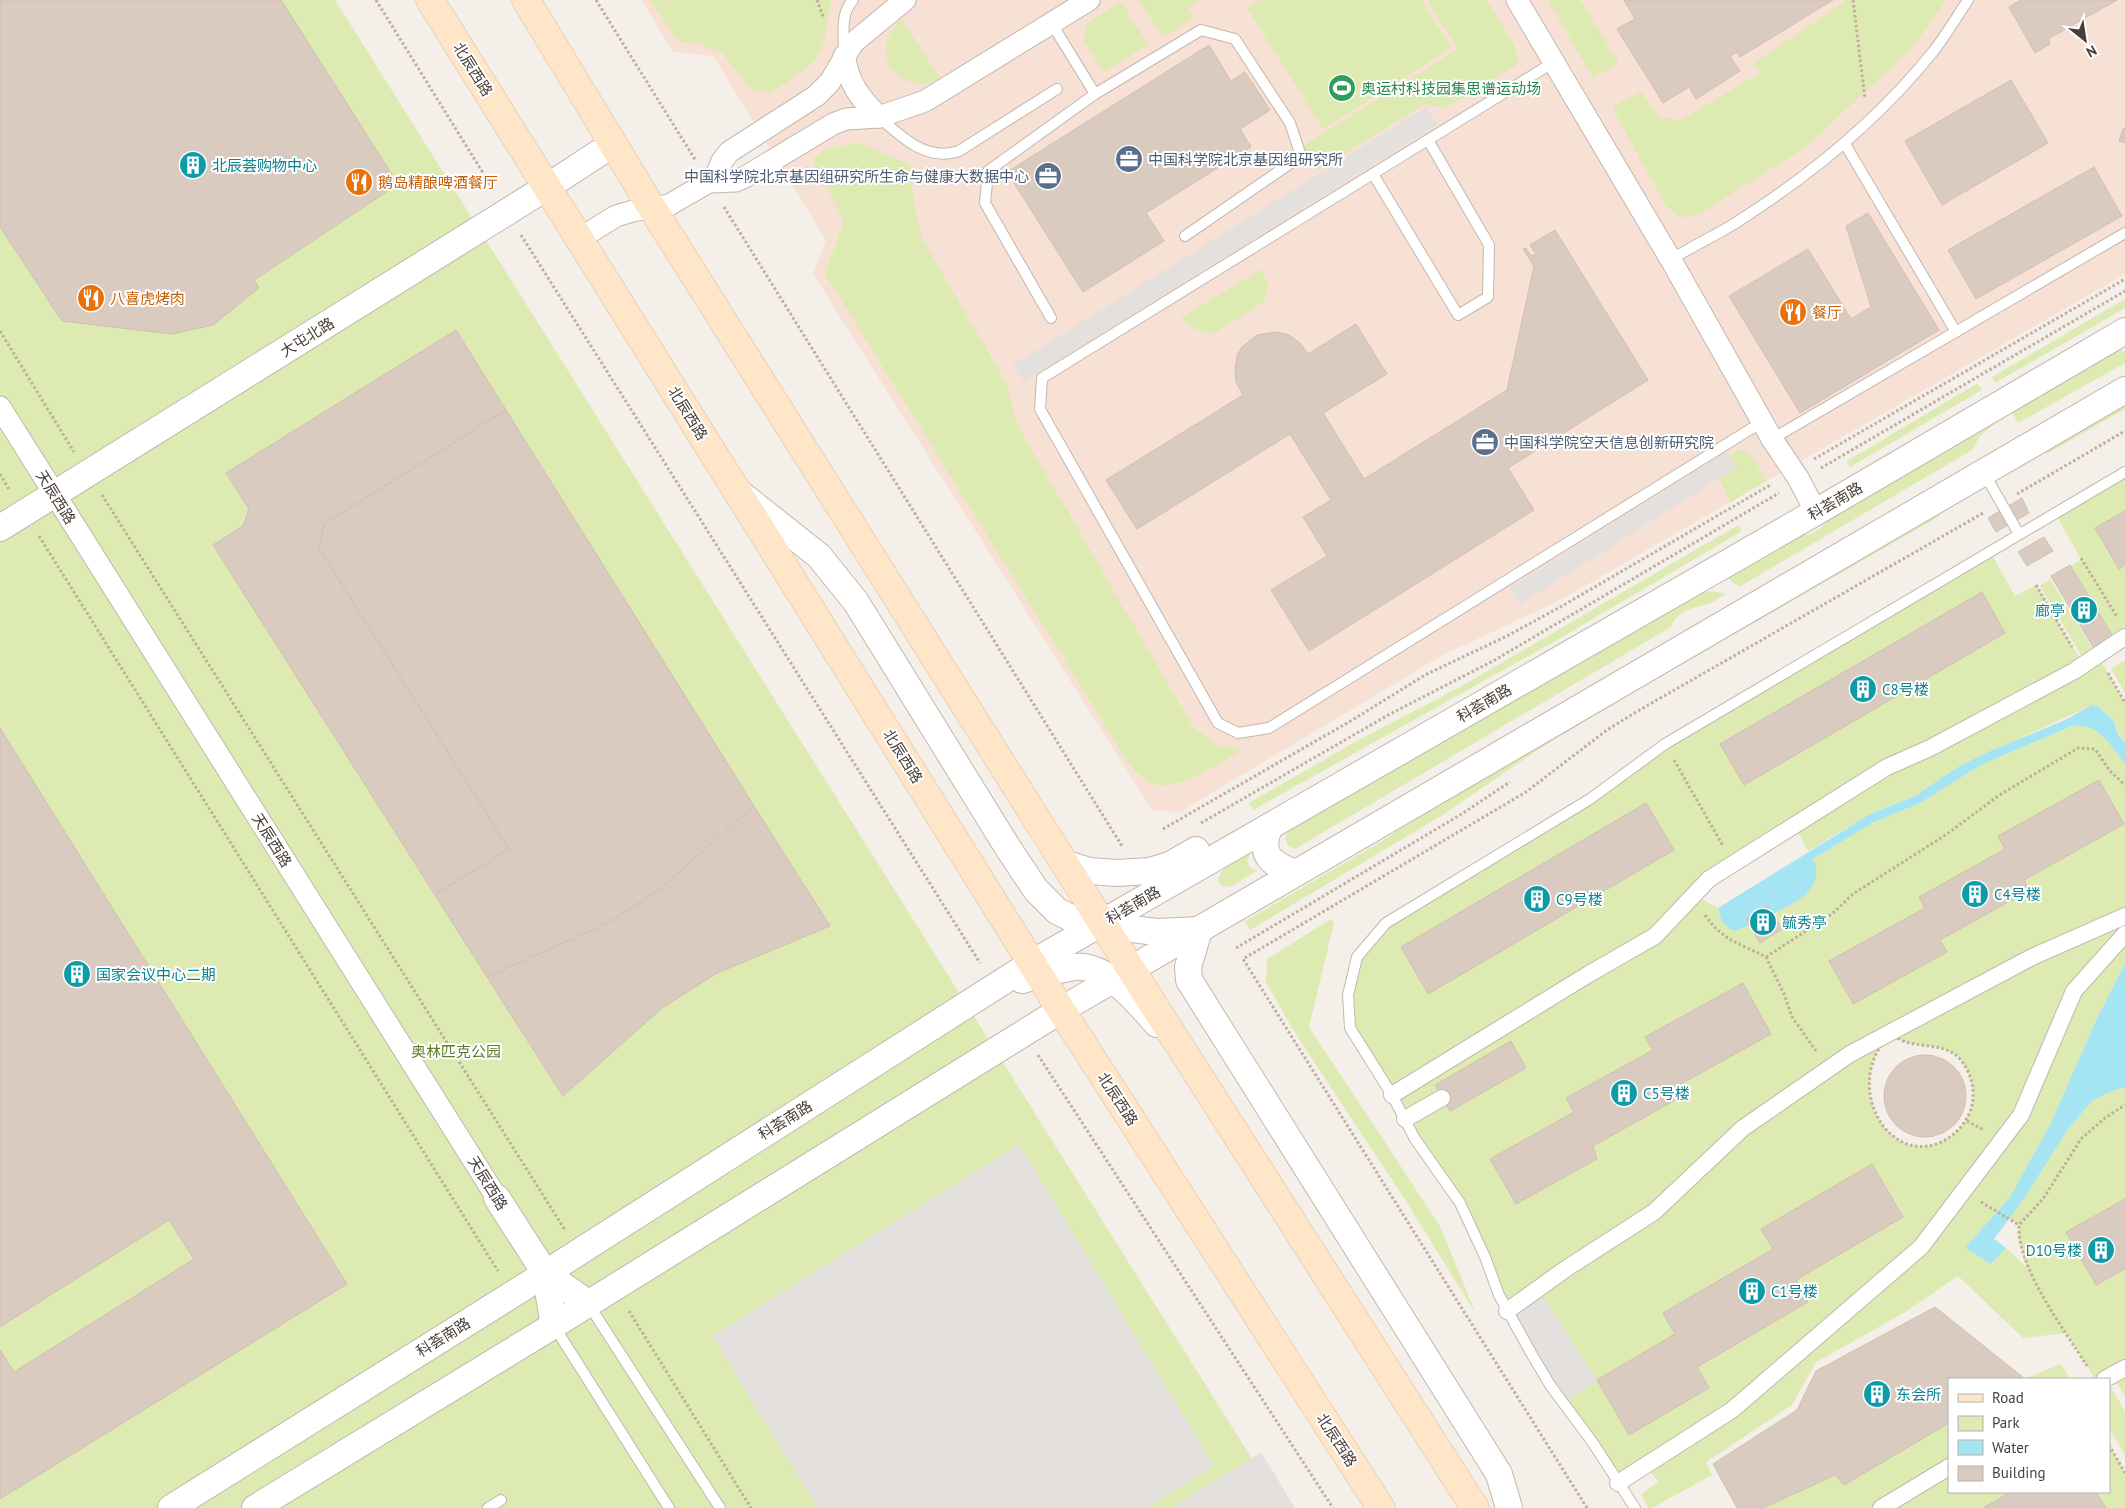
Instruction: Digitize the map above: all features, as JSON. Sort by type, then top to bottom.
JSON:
[{"type":"main road","name":"北辰西路","points":[[430,0],[1061,1010],[1381,1508]]},
{"type":"main road","points":[[526,0],[652,207],[1185,1054],[1474,1508]]},
{"type":"street","points":[[579,239],[616,216],[669,205],[709,182],[717,173],[722,161],[729,152],[816,96],[830,82],[853,43],[905,0]]},
{"type":"street","points":[[709,182],[736,181],[806,138],[846,119],[879,116],[925,102],[1089,0]]},
{"type":"street","points":[[1517,0],[1671,260],[1767,431],[1796,476],[1816,512]]},
{"type":"street","points":[[844,56],[848,75],[854,90],[879,116]]},
{"type":"street","name":"大屯北路","points":[[0,528],[613,144]]},
{"type":"street","name":"科荟南路","points":[[171,1508],[995,987],[987,980],[1032,963],[1103,923],[1816,512],[2125,331]]},
{"type":"street","points":[[255,1508],[615,1288],[1131,968],[2125,390]]},
{"type":"street","name":"天辰西路","points":[[0,407],[545,1273],[589,1304]]},
{"type":"street","points":[[737,491],[819,556],[856,602],[1008,848],[1036,890],[1057,912],[1081,923],[1157,932],[1199,930]]},
{"type":"street","points":[[1392,1095],[1589,974],[1655,936],[1709,879],[1887,767],[1930,748],[2074,671],[2123,630]]},
{"type":"street","points":[[1066,864],[1089,872],[1117,873],[1150,871],[1170,865],[1426,721],[1496,696]]},
{"type":"street","points":[[1269,828],[1264,845],[1269,858],[1278,866],[1296,873]]},
{"type":"street","points":[[1508,1311],[1567,1268],[1654,1212],[1743,1128],[1850,1054],[2032,957],[2125,916]]},
{"type":"street","points":[[1199,930],[1188,967],[1189,980],[1498,1474],[1509,1508]]},
{"type":"street","points":[[1618,1483],[1732,1410],[1921,1247],[2021,1115],[2074,991],[2125,934]]},
{"type":"street","points":[[987,980],[1076,966],[1104,973],[1131,996],[1185,1054]]},
{"type":"street","points":[[1405,1119],[1442,1098]]},
{"type":"street","name":"天辰西路","points":[[545,1273],[554,1325]]},
{"type":"street","points":[[2098,1375],[2125,1368]]},
{"type":"street","points":[[1881,1508],[1948,1468]]},
{"type":"lane","points":[[844,56],[844,18],[848,5],[853,0]]},
{"type":"lane","points":[[1671,260],[1739,221],[1806,175],[1845,144],[1900,90],[1932,52],[1968,0]]},
{"type":"lane","points":[[1052,24],[1095,94]]},
{"type":"lane","points":[[1051,318],[985,203],[988,171],[1095,94],[1201,30],[1235,39],[1290,122],[1301,156],[1185,236]]},
{"type":"lane","points":[[1554,62],[1042,378],[1040,409],[1218,723],[1238,733],[1269,728],[1767,431],[1956,332],[2125,233]]},
{"type":"lane","points":[[879,116],[900,136],[933,154],[946,155],[959,150],[1057,89]]},
{"type":"lane","points":[[1373,174],[1458,315],[1488,297],[1489,245],[1428,140]]},
{"type":"lane","points":[[1845,144],[1956,332]]},
{"type":"lane","points":[[1983,472],[2019,534]]},
{"type":"lane","points":[[1634,1508],[1593,1443],[1550,1385],[1508,1311],[1460,1203],[1416,1139],[1392,1095],[1350,1028],[1348,994],[1357,957],[1386,923],[1590,799],[1665,744],[2125,472]]},
{"type":"lane","name":"天辰西路","points":[[589,1304],[720,1508]]},
{"type":"lane","name":"天辰西路","points":[[554,1325],[669,1508]]},
{"type":"lane","points":[[488,1508],[500,1500]]},
{"type":"path","points":[[376,0],[497,197]]},
{"type":"path","points":[[596,0],[709,182]]},
{"type":"path","points":[[1852,0],[1868,122]]},
{"type":"path","points":[[517,228],[987,980]]},
{"type":"path","points":[[1194,826],[1390,714],[1493,661],[1796,476],[2125,279]]},
{"type":"path","points":[[1164,829],[1354,719],[1425,675],[1553,611],[2125,290]]},
{"type":"path","points":[[0,331],[578,1251]]},
{"type":"path","points":[[1587,1508],[1243,959],[1526,792],[1607,730],[1636,712],[2125,431]]},
{"type":"path","points":[[0,474],[468,1223]]},
{"type":"path","points":[[2082,558],[2123,630]]},
{"type":"path","points":[[2036,585],[2083,664]]},
{"type":"path","points":[[2104,667],[2125,703]]},
{"type":"path","points":[[1665,744],[1734,864]]},
{"type":"path","points":[[1766,956],[1832,914],[1853,894],[1947,834],[1998,796],[2078,748],[2095,749],[2110,771],[2125,785]]},
{"type":"path","points":[[1702,910],[1714,928],[1732,942],[1766,956],[1792,1016],[1813,1049],[1833,1066]]},
{"type":"path","points":[[1890,1032],[1903,1041],[1946,1050],[1959,1058],[1969,1072],[1973,1101],[1967,1122],[1947,1141],[1927,1147],[1910,1145],[1893,1137],[1873,1108],[1869,1089],[1872,1062],[1890,1032]]},
{"type":"path","points":[[1034,1049],[1333,1508]]},
{"type":"path","points":[[2098,1375],[2028,1269],[2018,1239],[2019,1225],[2043,1199],[2081,1139],[2105,1118],[2125,1106]]},
{"type":"path","points":[[1964,1191],[2019,1225]]},
{"type":"path","points":[[615,1288],[751,1508]]},
{"type":"path","points":[[2110,1447],[2125,1473]]},
{"type":"shaded area","points":[[641,0],[2125,0],[2125,274],[1562,599],[1441,656],[1180,812],[1152,810],[813,274],[826,240],[713,56],[673,52]]},
{"type":"shaded area","points":[[1426,107],[1438,124],[1024,382],[1013,365]]},
{"type":"shaded area","points":[[1727,451],[1737,467],[1520,604],[1510,588]]},
{"type":"shaded area","points":[[1019,1144],[1214,1466],[1146,1508],[818,1508],[712,1336]]},
{"type":"shaded area","points":[[1538,1289],[1597,1380],[1564,1403],[1507,1311]]},
{"type":"shaded area","points":[[1261,1452],[1295,1508],[1172,1508]]},
{"type":"green space","name":"奥林匹克公园","points":[[0,0],[335,0],[1283,1508],[0,1508]]},
{"type":"green space","points":[[650,0],[832,0],[826,36],[818,55],[799,74],[769,93],[752,90],[722,53],[700,44],[678,41]]},
{"type":"green space","points":[[1139,0],[1200,0],[1188,7],[1194,18],[1163,37]]},
{"type":"green space","name":"奥运村科技园集思谱运动场","points":[[1259,0],[1421,0],[1451,48],[1323,129],[1247,8]]},
{"type":"green space","points":[[1427,0],[1487,0],[1515,47],[1518,64],[1446,108],[1425,104],[1318,170],[1303,146],[1458,49]]},
{"type":"green space","points":[[1548,0],[1580,0],[1619,63],[1593,78]]},
{"type":"green space","points":[[1847,0],[1946,0],[1911,50],[1803,149],[1701,213],[1680,218],[1665,205],[1612,107],[1641,92],[1659,117],[1681,120],[1760,73],[1754,63]]},
{"type":"green space","points":[[1121,2],[1148,44],[1103,73],[1083,38],[1087,23]]},
{"type":"green space","points":[[902,19],[940,79],[925,83],[911,82],[899,77],[891,68],[886,57],[886,44],[891,31]]},
{"type":"green space","points":[[857,142],[910,165],[914,206],[922,238],[1006,383],[1018,426],[1193,727],[1215,744],[1242,750],[1209,770],[1182,782],[1157,785],[1144,779],[1128,762],[825,274],[844,221],[812,159],[825,150]]},
{"type":"green space","points":[[1262,269],[1268,286],[1264,302],[1212,334],[1193,328],[1181,318]]},
{"type":"green space","points":[[2125,299],[2125,308],[1995,383],[1992,377]]},
{"type":"green space","points":[[2113,350],[2125,351],[2125,363],[2018,423],[2010,408]]},
{"type":"green space","points":[[1978,383],[1982,390],[1850,467],[1847,461]]},
{"type":"green space","points":[[2125,397],[2125,409],[2047,454],[2042,445]]},
{"type":"green space","points":[[1999,420],[1980,436],[1972,450],[1739,587],[1724,575],[1796,535],[1801,536],[1815,532],[1830,518]]},
{"type":"green space","points":[[1741,449],[1750,455],[1766,481],[1731,502],[1719,479],[1717,466],[1721,460]]},
{"type":"green space","points":[[2125,472],[2125,511],[2095,528],[2118,568],[2125,565],[2125,636],[2117,642],[2071,566],[2081,559],[2055,513]]},
{"type":"green space","points":[[1935,508],[1940,516],[1542,747],[1441,816],[1250,930],[1245,921],[1377,844],[1498,767]]},
{"type":"green space","points":[[1738,525],[1742,531],[1557,640],[1253,810],[1249,803],[1355,742],[1460,687]]},
{"type":"green space","points":[[1992,555],[2015,596],[2036,585],[2083,664],[2097,654],[2125,703],[2125,743],[2108,715],[2099,707],[2092,705],[1956,768],[1915,796],[1870,814],[1808,851],[1794,826],[1694,895],[1718,908],[1722,922],[1738,930],[1749,925],[1782,929],[1773,914],[1785,908],[1810,861],[1874,822],[1918,804],[1983,764],[2072,726],[2084,725],[2100,732],[2125,763],[2125,964],[2098,1016],[2050,1125],[2010,1197],[1965,1248],[1991,1264],[2006,1248],[2027,1268],[2018,1239],[2019,1225],[2008,1218],[2023,1200],[2068,1129],[2092,1101],[2125,1087],[2125,1199],[2066,1232],[2096,1285],[2125,1269],[2125,1397],[2112,1375],[2107,1378],[2094,1378],[2067,1333],[2023,1338],[1958,1276],[1904,1313],[1816,1362],[1792,1405],[1706,1462],[1712,1475],[1652,1508],[1648,1508],[1641,1494],[1658,1482],[1646,1466],[1618,1483],[1507,1311],[1460,1203],[1350,1028],[1357,957],[1386,923],[1476,868],[1665,744]],"holes":[[[1982,593],[2005,633],[1744,784]],[[2099,780],[2123,823],[2024,880],[2030,891],[1940,940],[1946,952],[1852,1004],[1829,961],[1925,908],[1919,897],[2005,849]],[[1646,804],[1673,851],[1428,993],[1401,947]],[[1890,1033],[1903,1041],[1948,1050],[1964,1064],[1970,1076],[1973,1089],[1971,1109],[1966,1120],[1949,1138],[1926,1146],[1915,1146],[1903,1142],[1892,1135],[1879,1120],[1872,1102],[1869,1081],[1870,1071],[1878,1050]],[[1770,1034],[1672,1089],[1593,1146],[1596,1159],[1516,1204],[1490,1159],[1574,1112],[1566,1098],[1653,1050],[1646,1038]],[[1511,1042],[1526,1068],[1449,1110],[1435,1085]],[[1872,1164],[1903,1217],[1796,1280],[1808,1302],[1697,1367],[1709,1388],[1629,1435],[1597,1380],[1675,1334],[1663,1313],[1773,1249],[1761,1229]]]},
{"type":"green space","points":[[2050,579],[2095,653],[2084,660],[2040,586]]},
{"type":"green space","points":[[1700,591],[1726,594],[1710,603],[1682,613],[1671,627],[1295,849],[1288,846],[1285,838],[1289,831]]},
{"type":"green space","points":[[2125,660],[2125,693],[2111,669]]},
{"type":"green space","points":[[1251,852],[1247,862],[1250,868],[1258,870],[1232,886],[1226,887],[1221,885],[1218,881],[1222,871]]},
{"type":"green space","points":[[1331,919],[1334,923],[1309,1027],[1440,1226],[1476,1314],[1404,1198],[1295,1033],[1266,982],[1267,959]]},
{"type":"green space","points":[[2061,1364],[2069,1378],[2026,1378]]},
{"type":"green space","points":[[2110,1386],[2125,1411],[2125,1455],[2110,1430]]},
{"type":"green space","points":[[1948,1424],[1948,1493],[2009,1493],[1983,1508],[1764,1508],[1835,1475],[1844,1485]]},
{"type":"green space","points":[[2110,1447],[2125,1473],[2125,1508],[2106,1508],[2097,1493],[2110,1493]]},
{"type":"water","points":[[2092,705],[2099,707],[2113,720],[2118,734],[2125,743],[2125,763],[2097,731],[2082,726],[2072,726],[1983,764],[1918,804],[1874,822],[1813,859],[1816,869],[1812,886],[1790,905],[1773,914],[1767,906],[1746,919],[1749,925],[1738,930],[1731,930],[1722,922],[1718,908],[1870,814],[1915,796],[1956,768],[1988,752],[2065,720]]},
{"type":"water","points":[[2125,964],[2125,1087],[2092,1101],[2068,1129],[2023,1200],[1994,1239],[2006,1248],[1991,1264],[1965,1248],[2010,1197],[2050,1125],[2098,1016]]},
{"type":"building","name":"北辰荟购物中心","points":[[0,0],[281,0],[398,184],[254,280],[259,288],[213,325],[172,334],[62,321],[0,227]]},
{"type":"building","points":[[1624,0],[1833,0],[1740,57],[1737,52],[1730,56],[1740,71],[1696,99],[1689,87],[1663,103],[1617,29],[1635,19]]},
{"type":"building","points":[[2021,0],[2117,0],[2048,39],[2050,44],[2035,53],[2009,7]]},
{"type":"building","name":"中国科学院北京基因组研究所","points":[[1209,45],[1231,81],[1245,72],[1270,110],[1240,129],[1251,147],[1146,213],[1164,241],[1083,292],[1007,172]]},
{"type":"building","points":[[2011,80],[2048,143],[1942,205],[1905,141]]},
{"type":"building","points":[[2125,128],[2125,143],[2119,141]]},
{"type":"building","points":[[2094,167],[2122,216],[1976,299],[1948,250]]},
{"type":"building","name":"餐厅","points":[[1868,213],[1939,330],[1800,413],[1729,296],[1808,249],[1851,319],[1871,307],[1846,226]]},
{"type":"building","name":"中国科学院空天信息创新研究院","points":[[1555,230],[1648,380],[1508,468],[1534,510],[1309,651],[1271,590],[1327,556],[1303,517],[1331,500],[1290,434],[1137,529],[1106,480],[1243,395],[1236,382],[1237,356],[1242,347],[1257,335],[1277,332],[1289,335],[1299,342],[1308,354],[1356,324],[1387,374],[1323,413],[1364,479],[1507,390],[1534,266],[1523,249],[1526,248],[1531,256],[1536,254],[1530,245]]},
{"type":"building","points":[[456,330],[506,410],[324,524],[319,548],[509,849],[435,895],[213,545],[243,526],[249,509],[226,473]]},
{"type":"building","points":[[506,410],[754,806],[660,889],[606,924],[487,977],[435,895],[509,849],[319,548],[324,524]]},
{"type":"building","points":[[2022,498],[2029,513],[1996,532],[1988,518]]},
{"type":"building","points":[[2125,511],[2125,565],[2119,569],[2095,528]]},
{"type":"building","points":[[2044,537],[2053,551],[2027,566],[2018,552]]},
{"type":"building","name":"廊亭","points":[[2070,565],[2117,643],[2097,654],[2051,576]]},
{"type":"building","name":"C8号楼","points":[[1982,592],[2005,633],[1744,785],[1720,744]]},
{"type":"building","name":"国家会议中心二期","points":[[0,728],[347,1284],[0,1499],[0,1350],[14,1372],[194,1259],[169,1220],[0,1327]]},
{"type":"building","name":"C4号楼","points":[[2099,780],[2124,824],[2024,880],[2030,890],[1940,940],[1947,952],[1853,1004],[1829,961],[1925,908],[1919,897],[2005,849],[1998,836]]},
{"type":"building","name":"C9号楼","points":[[1646,803],[1674,850],[1428,994],[1401,947]]},
{"type":"building","points":[[754,806],[830,926],[715,974],[661,1009],[563,1096],[487,977],[606,924],[660,889]]},
{"type":"building","name":"毓秀亭","points":[[1768,906],[1782,929],[1760,943],[1746,919]]},
{"type":"building","name":"C5号楼","points":[[1743,983],[1771,1034],[1672,1089],[1677,1099],[1593,1146],[1597,1159],[1516,1204],[1490,1159],[1574,1112],[1566,1098],[1653,1050],[1645,1037]]},
{"type":"building","points":[[1511,1041],[1526,1068],[1450,1111],[1435,1085]]},
{"type":"building","points":[[1925,1055],[1941,1058],[1954,1067],[1963,1080],[1966,1096],[1963,1112],[1954,1125],[1941,1134],[1925,1137],[1909,1134],[1896,1125],[1887,1112],[1884,1096],[1887,1080],[1896,1067],[1909,1058]]},
{"type":"building","name":"C1号楼","points":[[1872,1164],[1903,1217],[1796,1280],[1808,1302],[1697,1367],[1709,1388],[1629,1435],[1597,1380],[1675,1334],[1663,1313],[1773,1249],[1761,1229]]},
{"type":"building","name":"D10号楼","points":[[2125,1199],[2125,1269],[2096,1285],[2066,1232]]},
{"type":"building","name":"东会所","points":[[1935,1307],[2024,1378],[1948,1378],[1948,1424],[1844,1485],[1835,1475],[1763,1508],[1737,1508],[1713,1464],[1797,1410],[1816,1371]]},
{"type":"building","points":[[2009,1493],[2097,1493],[2106,1508],[1983,1508]]},
{"type":"place","name":"奥运村科技园集思谱运动场","points":[[1342,88]]},
{"type":"place","name":"中国科学院北京基因组研究所","points":[[1129,159]]},
{"type":"place","name":"北辰荟购物中心","points":[[193,165]]},
{"type":"place","name":"中国科学院北京基因组研究所生命与健康大数据中心","points":[[1048,176]]},
{"type":"place","name":"鹅岛精酿啤酒餐厅","points":[[359,182]]},
{"type":"place","name":"八喜虎烤肉","points":[[91,298]]},
{"type":"place","name":"餐厅","points":[[1793,312]]},
{"type":"place","name":"中国科学院空天信息创新研究院","points":[[1485,442]]},
{"type":"place","name":"廊亭","points":[[2084,610]]},
{"type":"place","name":"C8号楼","points":[[1863,689]]},
{"type":"place","name":"C4号楼","points":[[1975,894]]},
{"type":"place","name":"C9号楼","points":[[1537,899]]},
{"type":"place","name":"毓秀亭","points":[[1763,922]]},
{"type":"place","name":"国家会议中心二期","points":[[77,974]]},
{"type":"place","name":"C5号楼","points":[[1624,1093]]},
{"type":"place","name":"D10号楼","points":[[2101,1250]]},
{"type":"place","name":"C1号楼","points":[[1752,1291]]},
{"type":"place","name":"东会所","points":[[1877,1394]]}]
